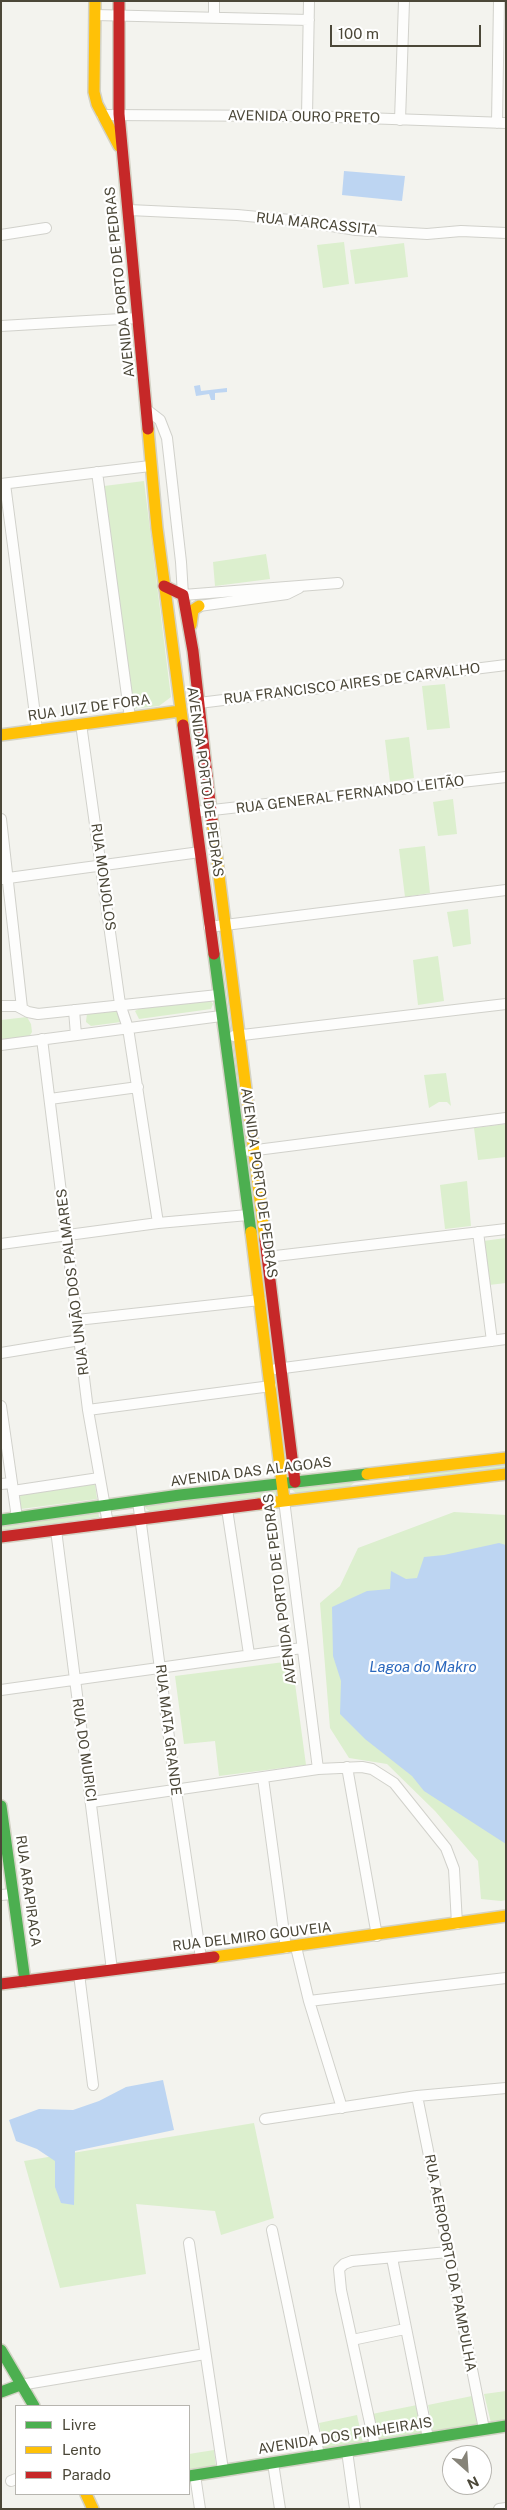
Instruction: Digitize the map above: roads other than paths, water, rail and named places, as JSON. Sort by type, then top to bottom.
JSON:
[{"type":"main road","name":"AVENIDA PORTO DE PEDRAS","points":[[95,1],[92,79],[94,92],[102,115],[121,151]]},
{"type":"main road","name":"AVENIDA PORTO DE PEDRAS","points":[[119,1],[119,114],[121,151],[129,210],[148,410],[150,466],[164,586],[260,1300],[275,1369],[295,1482]]},
{"type":"main road","points":[[164,586],[183,598]]},
{"type":"main road","points":[[166,602],[176,598],[183,598]]},
{"type":"main road","name":"AVENIDA PORTO DE PEDRAS","points":[[183,598],[190,633],[199,703],[267,1257],[275,1369],[271,1386],[284,1500]]},
{"type":"main road","points":[[190,633],[191,615],[193,610],[199,606]]},
{"type":"main road","name":"RUA JUIZ DE FORA","points":[[1,735],[180,711]]},
{"type":"main road","name":"AVENIDA DAS ALAGOAS","points":[[1,1520],[104,1505],[386,1470],[506,1458]]},
{"type":"main road","points":[[399,1486],[399,1478],[402,1474],[443,1469],[454,1463]]},
{"type":"main road","points":[[353,1491],[360,1485],[382,1482],[385,1480],[386,1470]]},
{"type":"main road","points":[[1,1537],[227,1509],[353,1491],[506,1474]]},
{"type":"main road","name":"RUA ARAPIRACA","points":[[1,1806],[25,1981]]},
{"type":"main road","name":"RUA DELMIRO GOUVEIA","points":[[1,1984],[377,1936],[506,1916]]},
{"type":"main road","points":[[1,2350],[33,2405]]},
{"type":"main road","points":[[1,2392],[20,2385]]},
{"type":"main road","name":"AVENIDA DOS PINHEIRAIS","points":[[192,2476],[506,2426]]},
{"type":"main road","points":[[86,2495],[93,2509]]},
{"type":"street","points":[[214,1],[214,16]]},
{"type":"street","points":[[307,116],[309,1]]},
{"type":"street","points":[[400,120],[404,1]]},
{"type":"street","points":[[499,1],[501,123]]},
{"type":"street","points":[[95,15],[214,16],[309,20]]},
{"type":"street","name":"AVENIDA OURO PRETO","points":[[102,115],[307,116],[501,123]]},
{"type":"street","name":"RUA MARCASSITA","points":[[129,210],[237,215],[427,234],[461,231],[506,233]]},
{"type":"street","points":[[1,236],[46,228]]},
{"type":"street","points":[[1,326],[138,318]]},
{"type":"street","name":"AVENIDA PORTO DE PEDRAS","points":[[148,410],[160,420],[167,438],[183,598]]},
{"type":"street","points":[[38,730],[3,484],[150,466]]},
{"type":"street","points":[[97,472],[130,718]]},
{"type":"street","points":[[183,598],[288,586],[299,588],[338,583]]},
{"type":"street","points":[[199,606],[287,594],[299,588]]},
{"type":"street","name":"RUA FRANCISCO AIRES DE CARVALHO","points":[[199,703],[506,666]]},
{"type":"street","name":"RUA MONJOLOS","points":[[81,724],[120,1004],[128,1028],[158,1223]]},
{"type":"street","name":"RUA GENERAL FERNANDO LEITÃO","points":[[195,812],[211,812],[506,778]]},
{"type":"street","points":[[1,819],[5,879],[22,1008]]},
{"type":"street","points":[[5,879],[200,852]]},
{"type":"street","points":[[209,926],[506,890]]},
{"type":"street","points":[[1,1006],[11,1005],[38,1014],[218,995]]},
{"type":"street","points":[[224,1038],[506,1004]]},
{"type":"street","points":[[74,1010],[76,1035]]},
{"type":"street","points":[[1,1045],[221,1016]]},
{"type":"street","name":"RUA UNIÃO DOS PALMARES","points":[[42,1039],[68,1234],[88,1410],[108,1524]]},
{"type":"street","points":[[50,1098],[138,1087]]},
{"type":"street","points":[[240,1152],[506,1118]]},
{"type":"street","points":[[1,1244],[158,1223],[248,1215]]},
{"type":"street","points":[[267,1257],[506,1229]]},
{"type":"street","points":[[478,1232],[492,1341]]},
{"type":"street","points":[[77,1320],[260,1300]]},
{"type":"street","points":[[1,1353],[80,1340]]},
{"type":"street","points":[[275,1369],[506,1340]]},
{"type":"street","points":[[88,1410],[271,1386]]},
{"type":"street","points":[[1,1406],[17,1518]]},
{"type":"street","points":[[1,1484],[13,1487],[99,1478]]},
{"type":"street","name":"AVENIDA PORTO DE PEDRAS","points":[[284,1500],[318,1769]]},
{"type":"street","name":"RUA MATA GRANDE","points":[[138,1501],[176,1791],[201,1958]]},
{"type":"street","points":[[227,1509],[249,1654]]},
{"type":"street","name":"RUA DO MURICI","points":[[56,1530],[112,1970]]},
{"type":"street","points":[[1,1690],[160,1666],[302,1648]]},
{"type":"street","points":[[348,1767],[377,1936]]},
{"type":"street","points":[[92,1802],[318,1769],[348,1767],[372,1769],[387,1777],[446,1848],[454,1869],[457,1924]]},
{"type":"street","points":[[263,1778],[291,1947],[342,2108]]},
{"type":"street","points":[[1,1895],[13,1894]]},
{"type":"street","points":[[79,1974],[93,2085]]},
{"type":"street","points":[[309,2000],[506,1978]]},
{"type":"street","points":[[265,2119],[417,2096],[506,2088]]},
{"type":"street","name":"RUA AEROPORTO DA PAMPULHA","points":[[417,2096],[484,2429]]},
{"type":"street","points":[[272,2230],[319,2455]]},
{"type":"street","points":[[189,2243],[223,2470]]},
{"type":"street","points":[[375,2446],[338,2271],[344,2264],[352,2261],[448,2252]]},
{"type":"street","points":[[392,2258],[428,2438]]},
{"type":"street","points":[[352,2340],[405,2330]]},
{"type":"street","points":[[20,2385],[205,2354]]},
{"type":"street","points":[[347,2451],[354,2509]]},
{"type":"street","points":[[274,2463],[280,2509]]},
{"type":"street","points":[[192,2476],[200,2509]]},
{"type":"street","points":[[499,2509],[506,2508]]},
{"type":"water","points":[[344,171],[405,176],[402,201],[342,195]]},
{"type":"water","points":[[200,385],[201,391],[227,388],[227,392],[215,393],[215,400],[211,400],[209,394],[196,396],[194,386]]},
{"type":"water","name":"Lagoa do Makro","points":[[499,1543],[506,1545],[506,1844],[424,1791],[412,1776],[365,1739],[340,1714],[341,1681],[333,1656],[332,1607],[367,1591],[390,1589],[391,1571],[406,1579],[417,1578],[424,1557],[444,1555]]},
{"type":"water","points":[[163,2080],[174,2130],[75,2151],[74,2205],[61,2203],[55,2187],[55,2161],[37,2149],[16,2141],[9,2120],[39,2109],[73,2110],[99,2101],[126,2087]]}]
